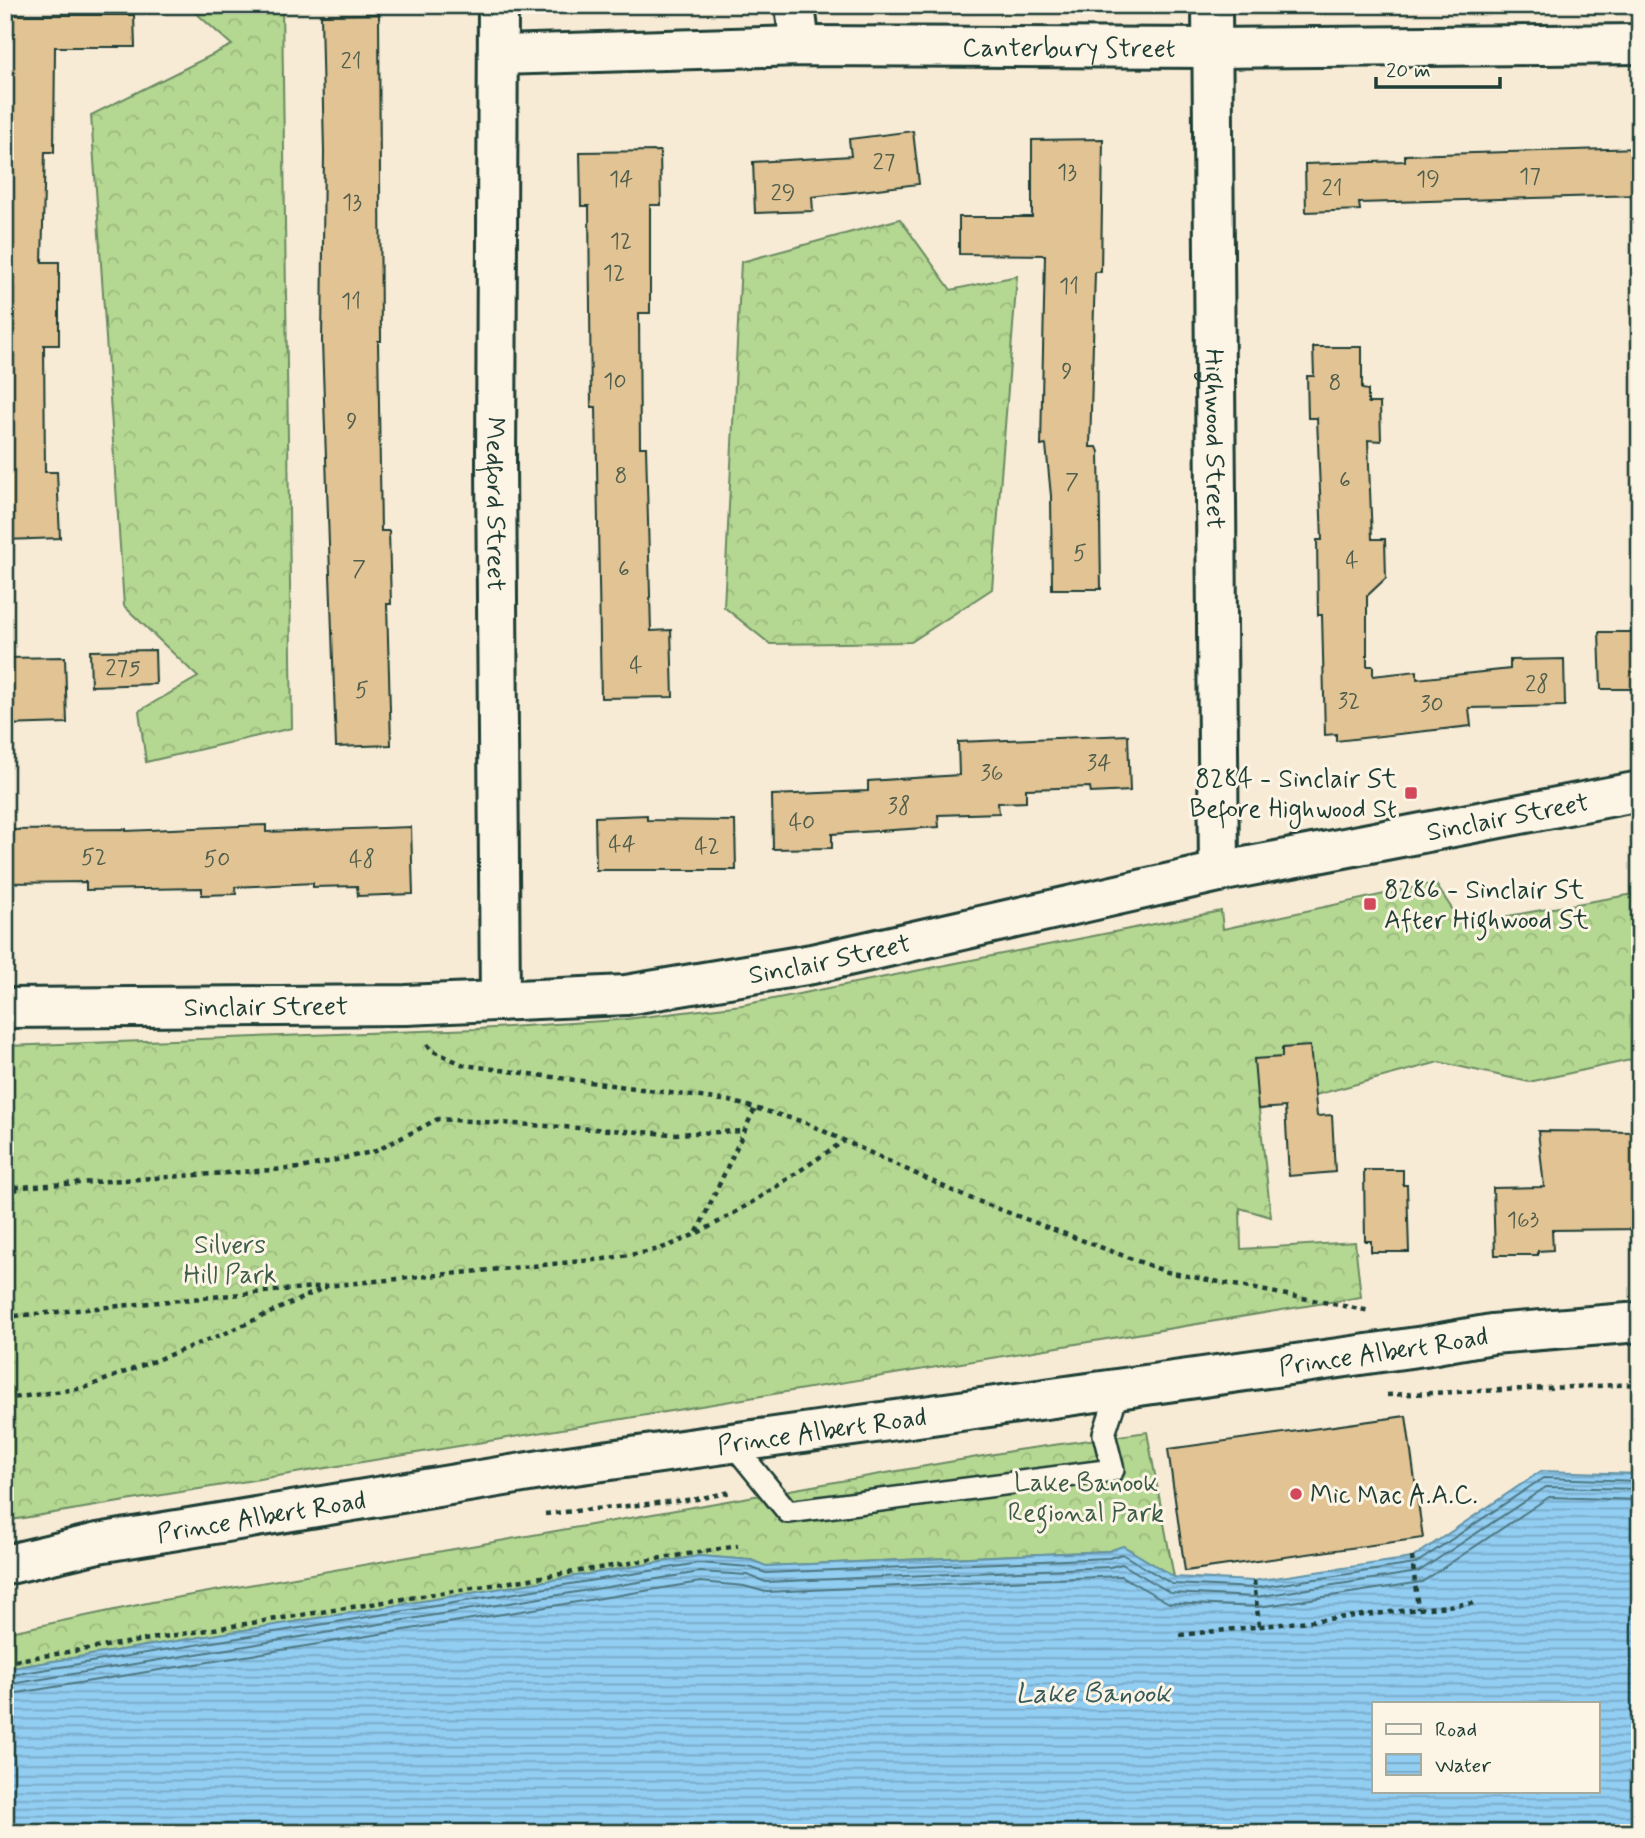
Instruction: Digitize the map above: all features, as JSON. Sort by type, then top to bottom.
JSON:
[{"type":"street","name":"Medford Street","points":[[498,5],[496,477],[500,1001]]},
{"type":"street","points":[[795,5],[800,46]]},
{"type":"street","name":"Highwood Street","points":[[1212,5],[1219,872]]},
{"type":"street","name":"Canterbury Street","points":[[499,55],[800,46],[1213,48],[1640,44]]},
{"type":"street","name":"Sinclair Street","points":[[5,1008],[405,1004],[626,995],[812,964],[1219,872],[1640,791]]},
{"type":"street","name":"Prince Albert Road","points":[[5,1565],[98,1543],[553,1468],[1492,1334],[1640,1322]]},
{"type":"lane","points":[[732,1443],[788,1512],[1113,1470],[1104,1434],[1119,1388]]},
{"type":"path","points":[[405,1004],[431,1050],[464,1065],[716,1098],[755,1108],[804,1122],[964,1196],[1167,1272],[1380,1312]]},
{"type":"path","points":[[696,1233],[755,1108]]},
{"type":"path","points":[[5,1188],[301,1168],[376,1151],[438,1119],[672,1134],[744,1131]]},
{"type":"path","points":[[5,1317],[604,1259],[671,1245],[696,1233],[844,1141]]},
{"type":"path","points":[[5,1194],[23,1187]]},
{"type":"path","points":[[5,1399],[84,1388],[226,1333],[330,1286]]},
{"type":"path","points":[[5,1662],[738,1546]]},
{"type":"path","points":[[1412,1558],[1418,1609]]},
{"type":"path","points":[[1254,1581],[1259,1626]]},
{"type":"path","points":[[1180,1634],[1475,1603]]},
{"type":"green space","points":[[187,5],[282,5],[292,728],[146,762],[139,711],[198,677],[124,606],[91,115],[232,45]]},
{"type":"green space","points":[[900,219],[951,290],[1017,276],[992,589],[911,642],[770,644],[724,607],[741,262]]},
{"type":"green space","name":"Silvers Hill Park","points":[[1435,883],[1462,924],[1640,893],[1640,1058],[1529,1082],[1439,1062],[1259,1110],[1271,1217],[1240,1208],[1241,1249],[1355,1242],[1361,1297],[5,1521],[5,1046],[477,1029],[618,1020],[742,1005],[1221,911],[1223,929]]},
{"type":"green space","name":"Lake Banook Regional Park","points":[[1147,1432],[1174,1577],[1123,1546],[1109,1551],[765,1566],[751,1560],[699,1556],[5,1669],[5,1633],[152,1602],[1017,1450]]},
{"type":"water","name":"Lake Banook","points":[[1541,1471],[1640,1474],[1640,1833],[5,1833],[5,1669],[699,1556],[751,1560],[766,1566],[1109,1551],[1123,1546],[1174,1577],[1253,1581],[1412,1558]]},
{"type":"building","points":[[379,14],[381,341],[378,341],[381,531],[389,531],[391,604],[387,604],[391,745],[336,747],[322,342],[324,152],[321,15]]},
{"type":"building","points":[[5,15],[134,15],[135,47],[55,47],[54,152],[45,152],[42,262],[59,262],[59,345],[44,345],[45,472],[57,472],[60,538],[5,540]]},
{"type":"building","points":[[913,131],[919,184],[812,197],[813,211],[755,213],[753,162],[851,156],[849,139]]},
{"type":"building","points":[[1103,139],[1101,272],[1095,272],[1090,447],[1097,447],[1099,452],[1101,589],[1052,589],[1051,496],[1046,445],[1041,446],[1045,255],[959,254],[959,217],[1032,217],[1032,140]]},
{"type":"building","points":[[1640,148],[1640,195],[1359,203],[1360,210],[1306,212],[1305,164],[1405,161],[1405,155]]},
{"type":"building","points":[[660,151],[661,205],[650,205],[650,313],[639,313],[640,447],[646,447],[651,631],[671,630],[673,697],[601,698],[596,407],[591,407],[589,206],[581,206],[580,152]]},
{"type":"building","points":[[1313,347],[1362,347],[1362,389],[1368,390],[1368,403],[1380,403],[1381,441],[1368,440],[1372,539],[1385,539],[1386,578],[1367,596],[1367,666],[1373,666],[1373,676],[1417,671],[1417,679],[1510,669],[1510,660],[1564,659],[1565,706],[1469,708],[1471,726],[1336,741],[1336,734],[1325,735],[1322,615],[1318,615],[1317,540],[1322,540],[1317,418],[1308,418],[1307,376],[1314,376]]},
{"type":"building","points":[[1599,632],[1640,632],[1640,689],[1601,689]]},
{"type":"building","points":[[155,650],[156,684],[91,686],[90,651]]},
{"type":"building","points":[[65,657],[67,723],[5,725],[5,658]]},
{"type":"building","points":[[1128,735],[1130,791],[1091,793],[1090,787],[1026,789],[1026,802],[998,803],[999,813],[938,815],[939,827],[832,834],[832,848],[773,849],[772,795],[868,791],[868,781],[959,775],[958,742]]},
{"type":"building","points":[[647,815],[647,820],[735,821],[736,870],[596,870],[595,817]]},
{"type":"building","points":[[266,825],[266,832],[411,827],[413,894],[358,896],[357,886],[313,887],[313,883],[235,887],[236,894],[202,895],[202,888],[86,890],[86,882],[5,883],[5,830],[126,831]]},
{"type":"building","points":[[1310,1046],[1317,1116],[1332,1115],[1335,1172],[1289,1176],[1285,1107],[1258,1109],[1254,1059],[1282,1057],[1282,1048]]},
{"type":"building","points":[[1538,1131],[1640,1132],[1640,1229],[1552,1230],[1553,1250],[1538,1251],[1538,1255],[1495,1255],[1493,1188],[1544,1187]]},
{"type":"building","points":[[1364,1170],[1403,1170],[1403,1185],[1407,1185],[1409,1252],[1371,1252],[1371,1241],[1365,1241]]},
{"type":"building","name":"Mic Mac A.A.C.","points":[[1406,1416],[1423,1538],[1185,1571],[1168,1449]]},
{"type":"place","name":"8284 - Sinclair St Before Highwood St","points":[[1411,793]]},
{"type":"place","name":"8286 - Sinclair St After Highwood St","points":[[1370,904]]},
{"type":"place","name":"Mic Mac A.A.C.","points":[[1296,1494]]}]
